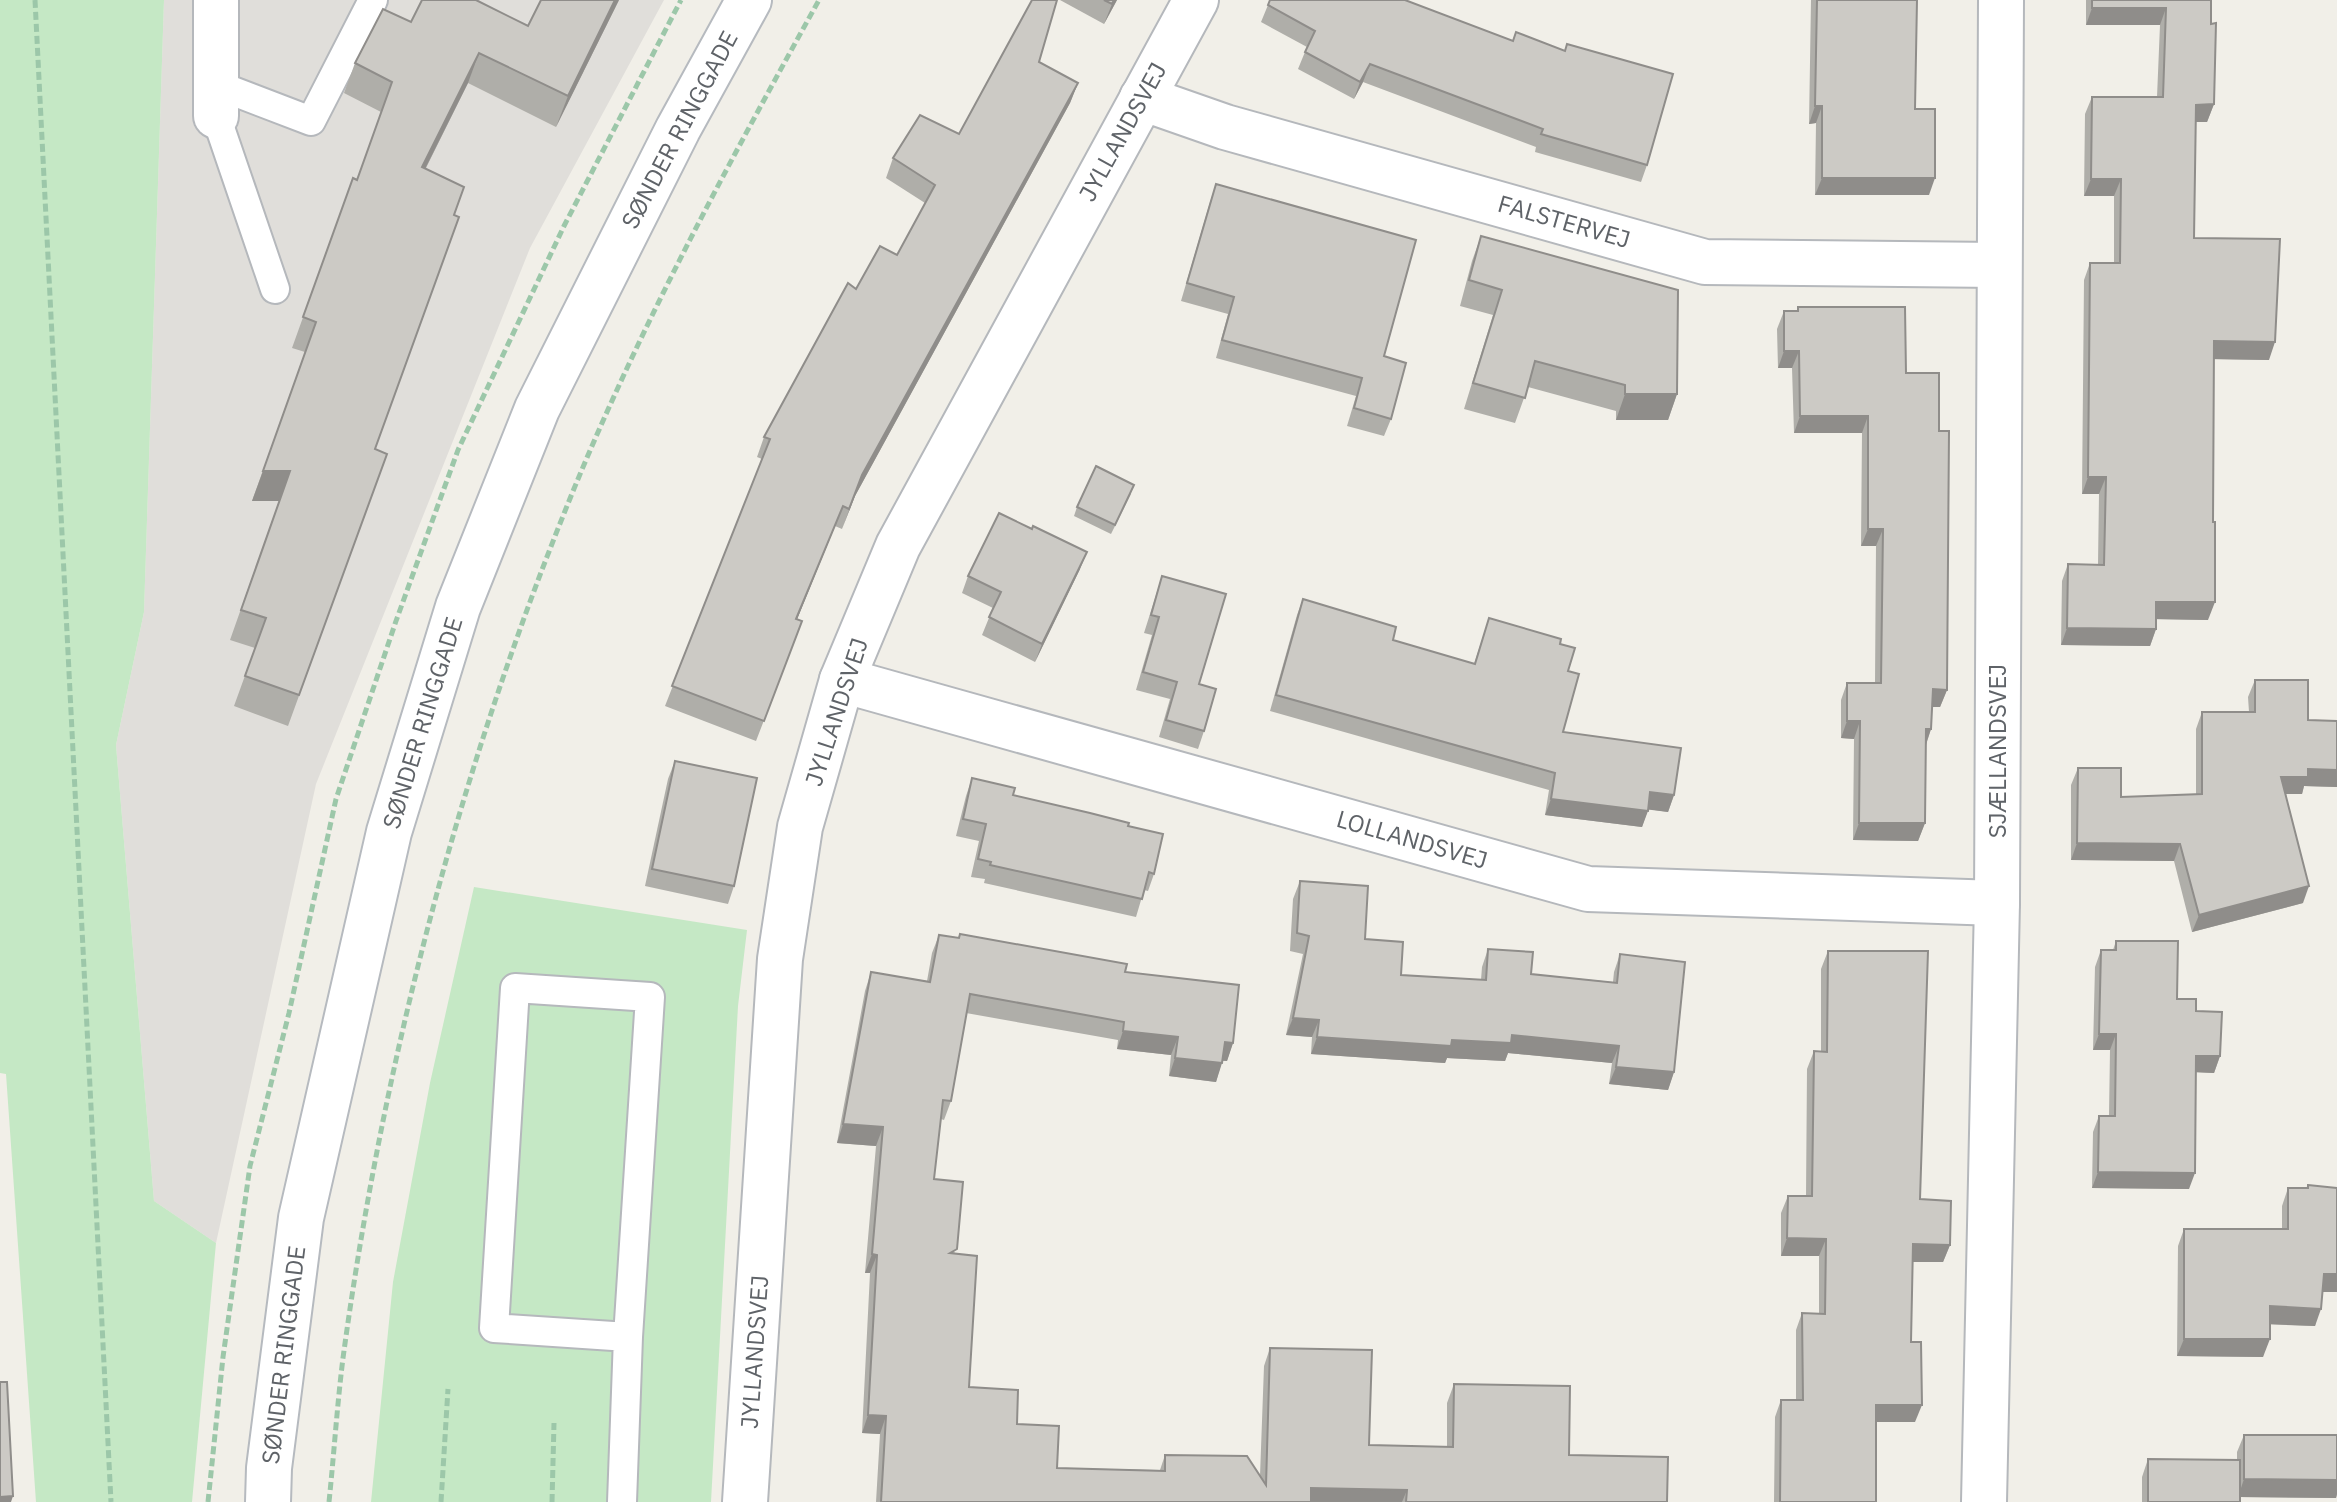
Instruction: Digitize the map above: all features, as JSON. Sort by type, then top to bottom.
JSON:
[{"type":"street","points":[[216,0],[217,101]]},
{"type":"street","name":"SØNDER RINGGADE","points":[[268,1502],[269,1468],[301,1218],[389,832],[458,607],[537,409],[678,129],[749,0]]},
{"type":"street","name":"JYLLANDSVEJ","points":[[745,1502],[780,959],[800,827],[842,680],[898,546],[1196,0]]},
{"type":"street","name":"SJÆLLANDSVEJ","points":[[1984,1502],[1997,903],[2001,0]]},
{"type":"street","name":"FALSTERVEJ","points":[[1142,98],[1225,127],[1705,262],[1999,265]]},
{"type":"street","name":"LOLLANDSVEJ","points":[[842,680],[1588,889],[1997,903]]},
{"type":"lane","points":[[275,289],[217,101],[311,121],[373,0]]},
{"type":"lane","points":[[622,1502],[628,1337],[650,997],[515,988],[494,1328],[628,1337]]},
{"type":"path","points":[[35,0],[111,1502]]},
{"type":"path","points":[[329,1502],[343,1361],[388,1098],[429,919],[512,649],[608,411],[710,200],[819,0]]},
{"type":"path","points":[[441,1502],[448,1389]]},
{"type":"path","points":[[552,1502],[554,1423]]},
{"type":"shaded area","points":[[164,0],[664,0],[530,248],[316,784],[216,1243],[154,1201],[116,745],[144,612]]},
{"type":"green space","points":[[0,0],[164,0],[144,612],[116,745],[154,1201],[216,1243],[192,1502],[36,1502],[6,1074],[0,1073]]},
{"type":"green space","points":[[474,887],[747,930],[738,1006],[711,1502],[371,1502],[393,1282],[430,1083]]},
{"type":"building","points":[[422,0],[476,0],[528,26],[541,0],[615,0],[568,96],[479,53],[422,167],[464,187],[454,215],[459,217],[375,449],[387,454],[299,695],[245,676],[266,618],[241,610],[290,471],[263,471],[316,322],[303,317],[353,178],[357,180],[392,82],[355,63],[383,9],[411,22]]},
{"type":"building","points":[[1032,0],[1057,0],[1039,62],[1078,83],[862,475],[849,509],[843,506],[796,619],[802,621],[764,721],[672,686],[770,439],[764,437],[848,283],[856,289],[880,246],[897,255],[935,185],[893,158],[920,115],[959,134]]},
{"type":"building","points":[[1270,0],[1405,0],[1513,41],[1516,32],[1565,51],[1567,44],[1673,74],[1647,165],[1541,134],[1543,129],[1370,64],[1360,82],[1305,52],[1315,31],[1268,5]]},
{"type":"building","points":[[1817,0],[1917,0],[1915,109],[1935,109],[1935,178],[1822,178],[1822,106],[1815,106]]},
{"type":"building","points":[[2092,0],[2211,0],[2211,24],[2216,23],[2214,104],[2196,105],[2194,238],[2280,239],[2275,342],[2214,341],[2215,602],[2156,602],[2156,629],[2067,628],[2068,564],[2104,565],[2106,477],[2088,477],[2090,263],[2120,263],[2121,179],[2091,179],[2092,97],[2163,97],[2166,8],[2092,8]]},
{"type":"building","points":[[1216,184],[1416,240],[1384,356],[1406,363],[1391,419],[1354,408],[1362,378],[1222,340],[1234,297],[1187,283]]},
{"type":"building","points":[[1481,236],[1678,290],[1677,394],[1625,394],[1625,385],[1535,361],[1525,398],[1473,383],[1502,290],[1469,280]]},
{"type":"building","points":[[1798,307],[1905,307],[1906,373],[1939,373],[1939,431],[1949,431],[1947,690],[1933,689],[1931,729],[1926,729],[1925,823],[1859,823],[1860,721],[1847,721],[1847,683],[1881,683],[1883,529],[1868,529],[1868,416],[1800,416],[1799,351],[1784,351],[1784,311],[1798,311]]},
{"type":"building","points":[[1096,466],[1134,485],[1115,525],[1077,507]]},
{"type":"building","points":[[999,513],[1087,552],[1042,644],[989,617],[1001,592],[968,576]]},
{"type":"building","points":[[1162,576],[1226,594],[1199,684],[1216,689],[1204,731],[1166,720],[1177,682],[1143,672],[1159,617],[1151,615]]},
{"type":"building","points":[[1303,599],[1396,627],[1393,640],[1475,664],[1489,618],[1561,639],[1560,644],[1575,648],[1568,671],[1579,674],[1563,732],[1681,748],[1674,795],[1650,792],[1648,811],[1551,799],[1555,773],[1276,695]]},
{"type":"building","points":[[2255,680],[2308,680],[2308,720],[2337,721],[2337,770],[2308,769],[2308,777],[2281,777],[2309,886],[2199,915],[2180,844],[2077,843],[2078,768],[2121,768],[2121,797],[2202,794],[2202,712],[2255,712]]},
{"type":"building","points":[[675,761],[757,778],[734,886],[652,869]]},
{"type":"building","points":[[972,778],[1015,788],[1013,795],[1163,834],[1154,874],[1149,872],[1142,899],[990,865],[991,862],[978,859],[986,824],[963,819]]},
{"type":"building","points":[[1300,881],[1368,886],[1365,939],[1403,942],[1401,975],[1486,980],[1488,949],[1533,952],[1531,974],[1617,983],[1620,954],[1685,962],[1674,1072],[1616,1067],[1619,1046],[1512,1035],[1511,1043],[1452,1040],[1451,1046],[1317,1037],[1319,1020],[1293,1018],[1309,936],[1297,933]]},
{"type":"building","points":[[960,934],[1127,964],[1125,972],[1239,985],[1233,1043],[1225,1042],[1222,1063],[1175,1058],[1178,1037],[1123,1031],[1124,1022],[970,994],[951,1101],[943,1100],[934,1179],[963,1182],[957,1249],[950,1253],[977,1256],[969,1387],[1018,1390],[1017,1424],[1059,1426],[1057,1468],[1165,1471],[1165,1455],[1247,1456],[1266,1485],[1270,1348],[1372,1350],[1369,1445],[1453,1447],[1454,1384],[1570,1386],[1569,1455],[1668,1457],[1667,1502],[1406,1502],[1407,1490],[1311,1488],[1311,1502],[881,1502],[886,1416],[868,1415],[877,1255],[872,1254],[883,1127],[843,1124],[871,972],[930,982],[939,935],[959,938]]},
{"type":"building","points":[[2116,941],[2178,941],[2177,999],[2196,999],[2196,1011],[2222,1012],[2220,1056],[2196,1056],[2195,1173],[2098,1172],[2099,1116],[2115,1116],[2116,1034],[2099,1034],[2101,950],[2116,950]]},
{"type":"building","points":[[1828,951],[1928,951],[1920,1199],[1951,1201],[1950,1245],[1913,1244],[1911,1342],[1921,1342],[1922,1405],[1876,1405],[1876,1502],[1780,1502],[1781,1400],[1803,1400],[1802,1313],[1825,1314],[1826,1239],[1787,1238],[1788,1196],[1812,1196],[1814,1051],[1827,1052]]},
{"type":"building","points":[[2308,1185],[2337,1188],[2337,1274],[2324,1274],[2321,1309],[2270,1306],[2270,1339],[2184,1339],[2184,1229],[2288,1229],[2288,1188],[2308,1188]]},
{"type":"building","points":[[0,1382],[7,1382],[13,1496],[0,1497]]},
{"type":"building","points":[[2244,1435],[2337,1435],[2337,1480],[2244,1479]]},
{"type":"building","points":[[2148,1459],[2240,1460],[2240,1502],[2148,1502]]}]
